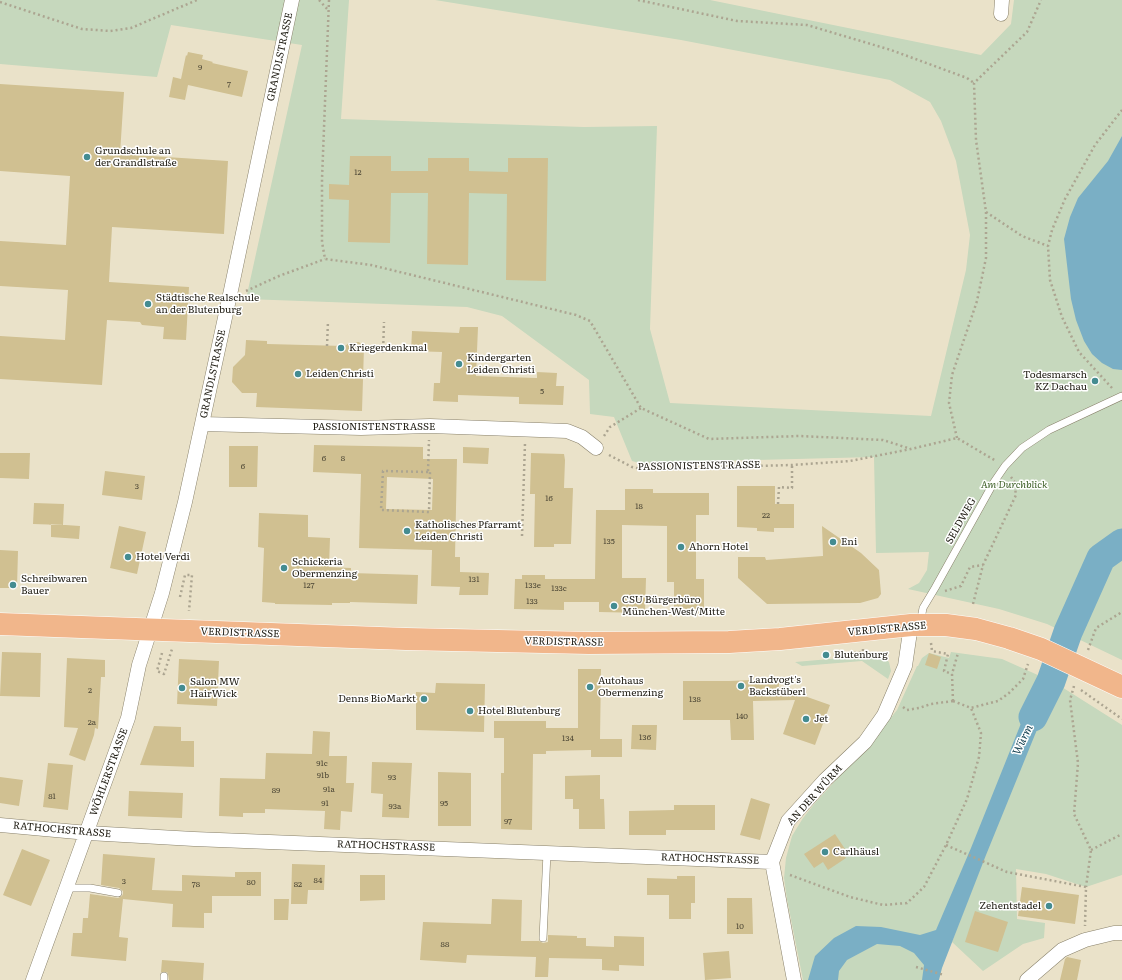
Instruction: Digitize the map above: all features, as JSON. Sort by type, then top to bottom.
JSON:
[{"type":"main road","name":"VERDISTRASSE","points":[[0,624],[153,619],[406,639],[611,643],[780,640],[921,631],[946,625],[1009,638],[1035,656],[1077,666],[1120,688]]},
{"type":"street","name":"GRANDLSTRASSE","points":[[153,619],[185,502],[292,0]]},
{"type":"street","points":[[1000,14],[1002,0]]},
{"type":"street","name":"PASSIONISTENSTRASSE","points":[[202,424],[359,428],[430,426],[567,431],[582,437],[596,448]]},
{"type":"street","name":"WÖHLERSTRASSE","points":[[33,980],[88,833],[128,718],[139,665],[153,619]]},
{"type":"street","name":"AN DER WÜRM","points":[[773,865],[788,821],[825,780],[865,742],[884,715],[905,666],[908,649],[921,631]]},
{"type":"street","name":"RATHOCHSTRASSE","points":[[0,825],[88,833],[547,852],[773,865]]},
{"type":"street","points":[[773,865],[794,980]]},
{"type":"street","points":[[1027,980],[1062,950],[1085,940],[1114,933],[1122,933]]},
{"type":"lane","name":"SELDWEG","points":[[921,631],[923,608],[994,482],[1005,466],[1022,448],[1049,430],[1121,396]]},
{"type":"lane","points":[[544,938],[547,852]]},
{"type":"lane","points":[[67,888],[90,888],[118,893]]},
{"type":"path","points":[[0,2],[82,29],[110,31],[131,28],[197,0]]},
{"type":"path","points":[[319,0],[329,10]]},
{"type":"path","points":[[325,259],[322,242],[322,179],[329,0]]},
{"type":"path","points":[[638,0],[737,21],[807,25],[891,50],[967,78],[974,83]]},
{"type":"path","points":[[973,604],[984,565],[1016,495],[1014,481],[1005,466],[957,438],[949,404],[952,375],[977,301],[986,258],[986,212],[976,140],[974,83],[1027,32],[1041,0]]},
{"type":"path","points":[[1121,396],[1079,352],[1062,317],[1050,280],[1048,246],[1052,230],[1065,199],[1095,145],[1122,110]]},
{"type":"path","points":[[986,212],[1022,236],[1048,246]]},
{"type":"path","points":[[244,292],[279,276],[325,259],[371,265],[576,315],[590,321],[641,408],[709,439],[800,436],[883,440],[911,449]]},
{"type":"path","points":[[327,346],[328,321]]},
{"type":"path","points":[[383,353],[384,322]]},
{"type":"path","points":[[596,448],[610,427],[641,408]]},
{"type":"path","points":[[428,472],[383,471],[381,510],[429,512],[430,472],[428,472],[430,426]]},
{"type":"path","points":[[522,536],[525,429]]},
{"type":"path","name":"PASSIONISTENSTRASSE","points":[[596,448],[632,467],[640,469],[850,461],[957,438]]},
{"type":"path","points":[[778,504],[779,487],[792,488],[792,464]]},
{"type":"path","points":[[935,588],[946,592],[961,586],[970,567],[984,565]]},
{"type":"path","points":[[153,619],[189,611],[192,576],[185,575],[180,597]]},
{"type":"path","points":[[1085,940],[1086,887],[1091,850],[1074,814],[1078,763],[1070,700],[1077,666],[1096,628],[1122,612]]},
{"type":"path","points":[[921,631],[932,651],[948,654],[944,671],[952,674]]},
{"type":"path","points":[[854,653],[864,652],[863,648]]},
{"type":"path","points":[[162,653],[157,671],[164,674],[171,654]]},
{"type":"path","points":[[953,701],[952,674],[958,653]]},
{"type":"path","points":[[891,701],[907,710],[931,704],[953,701],[971,708],[998,700],[1009,693],[1023,679],[1035,656]]},
{"type":"path","points":[[1074,686],[1122,720]]},
{"type":"path","points":[[773,865],[850,896],[883,905],[907,903],[924,887],[946,845],[967,799],[979,757],[980,733],[971,708]]},
{"type":"path","points":[[1091,850],[1122,834]]},
{"type":"path","points":[[946,845],[1007,872],[1086,887]]},
{"type":"path","points":[[916,967],[944,975]]},
{"type":"green space","name":"Am Durchblick","points":[[0,0],[349,0],[341,119],[584,127],[657,126],[650,329],[670,403],[931,416],[966,270],[970,235],[956,161],[941,121],[930,102],[890,80],[681,40],[435,0],[710,0],[981,55],[1011,24],[1014,0],[1122,0],[1122,660],[1047,624],[999,609],[908,589],[919,583],[927,570],[929,552],[876,553],[874,457],[639,463],[632,461],[614,417],[590,414],[589,380],[502,316],[467,307],[246,299],[302,45],[171,25],[157,77],[0,64]]},
{"type":"green space","points":[[951,652],[1002,659],[1040,676],[1038,680],[1054,689],[1057,684],[1122,725],[1122,875],[1086,887],[1046,874],[1016,869],[1017,919],[1045,923],[1044,938],[1023,944],[983,971],[952,942],[973,886],[922,980],[803,980],[784,878],[786,858],[792,836],[803,818],[815,803],[877,735],[897,710],[922,658],[929,653],[949,658]]},
{"type":"green space","points":[[876,655],[882,656],[889,662],[891,671],[888,679],[862,661],[802,666],[795,662]]},
{"type":"water","points":[[1122,136],[1122,370],[1113,369],[1102,363],[1092,354],[1084,341],[1076,320],[1071,299],[1064,239],[1070,217],[1078,198],[1108,161]]},
{"type":"water","points":[[1122,535],[1122,551],[1106,566],[1073,634],[1060,629],[1092,558]]},
{"type":"water","points":[[1040,676],[1056,683],[986,855],[942,968],[939,980],[922,980],[924,965],[914,953],[900,946],[877,944],[847,960],[839,971],[838,980],[808,980],[815,956],[834,938],[856,926],[881,927],[920,935],[936,930],[971,848]]},
{"type":"building","points":[[188,52],[203,55],[202,59],[213,62],[212,63],[248,71],[242,97],[188,85],[185,100],[169,97],[173,77],[181,79]]},
{"type":"building","points":[[0,84],[124,92],[120,154],[228,161],[224,234],[112,227],[109,282],[189,287],[186,340],[163,339],[164,327],[142,325],[140,322],[107,320],[102,385],[0,379],[0,336],[65,340],[68,290],[0,286],[0,241],[66,245],[70,176],[0,171]]},
{"type":"building","points":[[350,156],[391,156],[391,171],[428,171],[428,158],[469,158],[469,171],[508,172],[508,158],[548,158],[546,281],[506,280],[507,194],[469,193],[468,265],[427,264],[428,193],[391,193],[390,243],[348,242],[349,200],[329,199],[329,184],[349,185]]},
{"type":"building","name":"Kindergarten Leiden Christi","points":[[460,327],[478,327],[476,376],[537,378],[537,372],[557,373],[556,386],[564,386],[563,405],[519,404],[519,397],[458,395],[458,402],[433,401],[434,383],[440,383],[442,352],[411,351],[412,331],[459,333]]},
{"type":"building","name":"Leiden Christi","points":[[246,340],[267,341],[267,344],[345,346],[350,342],[359,342],[364,347],[362,411],[256,407],[257,393],[242,393],[232,382],[233,367],[245,355]]},
{"type":"building","points":[[314,445],[423,447],[423,459],[457,459],[455,557],[460,557],[460,572],[489,573],[488,595],[459,595],[460,587],[431,586],[432,550],[359,548],[361,474],[313,472]],"holes":[[[387,477],[433,479],[432,510],[386,509]]]},
{"type":"building","points":[[229,446],[258,446],[257,487],[229,487]]},
{"type":"building","points":[[463,447],[489,448],[488,464],[463,463]]},
{"type":"building","points":[[0,453],[30,453],[29,479],[0,478]]},
{"type":"building","points":[[531,453],[564,454],[564,488],[573,488],[571,544],[554,544],[554,547],[534,547],[535,494],[530,494]]},
{"type":"building","points":[[105,471],[145,476],[142,500],[102,495]]},
{"type":"building","points":[[737,486],[775,486],[775,504],[794,504],[794,528],[774,528],[774,532],[757,531],[757,528],[737,527]]},
{"type":"building","points":[[625,489],[653,489],[653,493],[709,493],[709,515],[696,515],[696,579],[704,579],[704,614],[674,614],[674,582],[667,582],[667,526],[622,525],[622,578],[646,578],[645,613],[599,612],[599,602],[564,602],[564,610],[514,609],[515,579],[522,579],[522,575],[545,575],[545,579],[595,579],[596,510],[625,510]]},
{"type":"building","points":[[34,503],[64,504],[63,525],[33,524]]},
{"type":"building","points":[[259,513],[308,515],[308,537],[330,538],[329,567],[351,568],[351,573],[418,575],[417,604],[350,602],[332,603],[332,605],[275,604],[262,602],[264,548],[258,547]]},
{"type":"building","points":[[51,524],[80,526],[79,539],[51,537]]},
{"type":"building","points":[[119,526],[146,532],[137,574],[110,568]]},
{"type":"building","points":[[822,526],[861,553],[879,570],[881,594],[878,598],[860,603],[767,604],[738,578],[738,557],[765,557],[766,560],[823,556]]},
{"type":"building","points":[[0,550],[18,551],[17,588],[0,588]]},
{"type":"building","points":[[2,652],[41,653],[40,697],[0,696]]},
{"type":"building","points":[[929,653],[941,657],[937,669],[925,665]]},
{"type":"building","points":[[67,658],[105,660],[105,677],[101,677],[98,729],[95,728],[85,761],[69,755],[78,728],[64,727]]},
{"type":"building","points":[[179,659],[219,661],[217,706],[177,704]]},
{"type":"building","points":[[578,669],[601,669],[600,739],[622,739],[622,757],[591,757],[591,750],[546,751],[546,754],[533,754],[532,830],[501,829],[501,773],[504,773],[504,738],[494,738],[494,721],[546,721],[546,728],[578,728]]},
{"type":"building","points":[[779,680],[779,687],[830,705],[815,745],[783,734],[795,700],[753,701],[754,740],[731,740],[730,720],[683,720],[683,681]]},
{"type":"building","points":[[436,683],[485,684],[484,732],[416,730],[416,692],[435,693]]},
{"type":"building","points":[[632,725],[657,725],[656,750],[631,749]]},
{"type":"building","points":[[154,726],[181,727],[181,741],[194,741],[194,767],[140,765]]},
{"type":"building","points":[[313,731],[330,732],[329,756],[347,756],[346,783],[354,783],[352,812],[341,811],[340,830],[324,829],[325,811],[265,809],[265,813],[243,813],[243,817],[219,816],[220,778],[265,779],[266,753],[312,754]]},
{"type":"building","points":[[372,762],[412,763],[409,818],[382,817],[383,794],[371,793]]},
{"type":"building","points":[[48,763],[73,765],[68,810],[43,807]]},
{"type":"building","points":[[438,772],[471,773],[471,826],[438,826]]},
{"type":"building","points":[[600,775],[600,799],[604,799],[605,829],[579,829],[579,809],[573,809],[573,799],[565,799],[565,776]]},
{"type":"building","points":[[0,777],[23,780],[19,806],[0,803]]},
{"type":"building","points":[[129,791],[183,793],[182,818],[128,816]]},
{"type":"building","points":[[751,798],[770,804],[760,840],[740,835]]},
{"type":"building","points":[[674,805],[715,805],[715,830],[666,830],[666,835],[629,835],[629,811],[674,810]]},
{"type":"building","name":"Carlhäusl","points":[[835,834],[845,849],[842,851],[846,858],[828,870],[823,862],[814,868],[804,854]]},
{"type":"building","points":[[22,849],[50,860],[31,906],[3,895]]},
{"type":"building","points":[[103,854],[155,858],[152,890],[182,891],[182,875],[235,877],[235,872],[261,872],[261,896],[212,896],[212,913],[204,913],[204,928],[172,927],[173,904],[123,899],[119,937],[128,938],[126,961],[71,956],[73,933],[82,933],[83,918],[88,918],[90,894],[118,898],[123,894],[123,891],[119,888],[101,885]]},
{"type":"building","points":[[292,864],[325,865],[324,890],[308,890],[307,904],[291,904]]},
{"type":"building","points":[[360,875],[385,875],[385,900],[360,901]]},
{"type":"building","points":[[677,876],[695,876],[695,903],[691,903],[691,919],[669,919],[669,895],[647,895],[647,878],[677,879]]},
{"type":"building","name":"Zehentstadel","points":[[1022,887],[1079,895],[1075,924],[1018,916]]},
{"type":"building","points":[[727,898],[752,898],[753,934],[727,934]]},
{"type":"building","points":[[274,899],[289,899],[288,920],[274,920]]},
{"type":"building","points":[[492,899],[522,900],[521,941],[539,941],[543,943],[548,942],[548,935],[577,936],[577,938],[586,938],[586,946],[614,947],[614,936],[644,937],[644,966],[619,965],[619,971],[602,970],[602,959],[549,958],[548,977],[535,977],[536,957],[467,955],[466,963],[420,960],[423,922],[491,924]]},
{"type":"building","points":[[975,911],[1008,922],[998,952],[965,942]]},
{"type":"building","points":[[729,951],[731,978],[705,980],[703,953]]},
{"type":"building","points":[[1067,957],[1081,960],[1077,980],[1060,980],[1065,959]]},
{"type":"building","points":[[162,960],[204,963],[203,980],[169,980],[167,972],[161,972]]},
{"type":"waterway","name":"Würm","points":[[1033,717],[1051,681],[1068,632],[1101,558],[1122,543]]},
{"type":"place","name":"Grundschule an der Grandlstraße","points":[[87,157]]},
{"type":"place","name":"Städtische Realschule an der Blutenburg","points":[[148,304]]},
{"type":"place","name":"Kriegerdenkmal","points":[[341,348]]},
{"type":"place","name":"Kindergarten Leiden Christi","points":[[459,364]]},
{"type":"place","name":"Leiden Christi","points":[[298,374]]},
{"type":"place","name":"Todesmarsch KZ Dachau","points":[[1095,381]]},
{"type":"place","name":"Katholisches Pfarramt Leiden Christi","points":[[407,531]]},
{"type":"place","name":"Eni","points":[[833,542]]},
{"type":"place","name":"Ahorn Hotel","points":[[681,547]]},
{"type":"place","name":"Hotel Verdi","points":[[128,557]]},
{"type":"place","name":"Schickeria Obermenzing","points":[[284,568]]},
{"type":"place","name":"Schreibwaren Bauer","points":[[13,585]]},
{"type":"place","name":"CSU Bürgerbüro München-West/Mitte","points":[[614,606]]},
{"type":"place","name":"Blutenburg","points":[[826,655]]},
{"type":"place","name":"Landvogt's Backstüberl","points":[[741,686]]},
{"type":"place","name":"Autohaus Obermenzing","points":[[590,687]]},
{"type":"place","name":"Salon MW HairWick","points":[[182,688]]},
{"type":"place","name":"Denns BioMarkt","points":[[424,699]]},
{"type":"place","name":"Hotel Blutenburg","points":[[470,711]]},
{"type":"place","name":"Jet","points":[[806,719]]},
{"type":"place","name":"Carlhäusl","points":[[825,852]]},
{"type":"place","name":"Zehentstadel","points":[[1049,906]]}]
